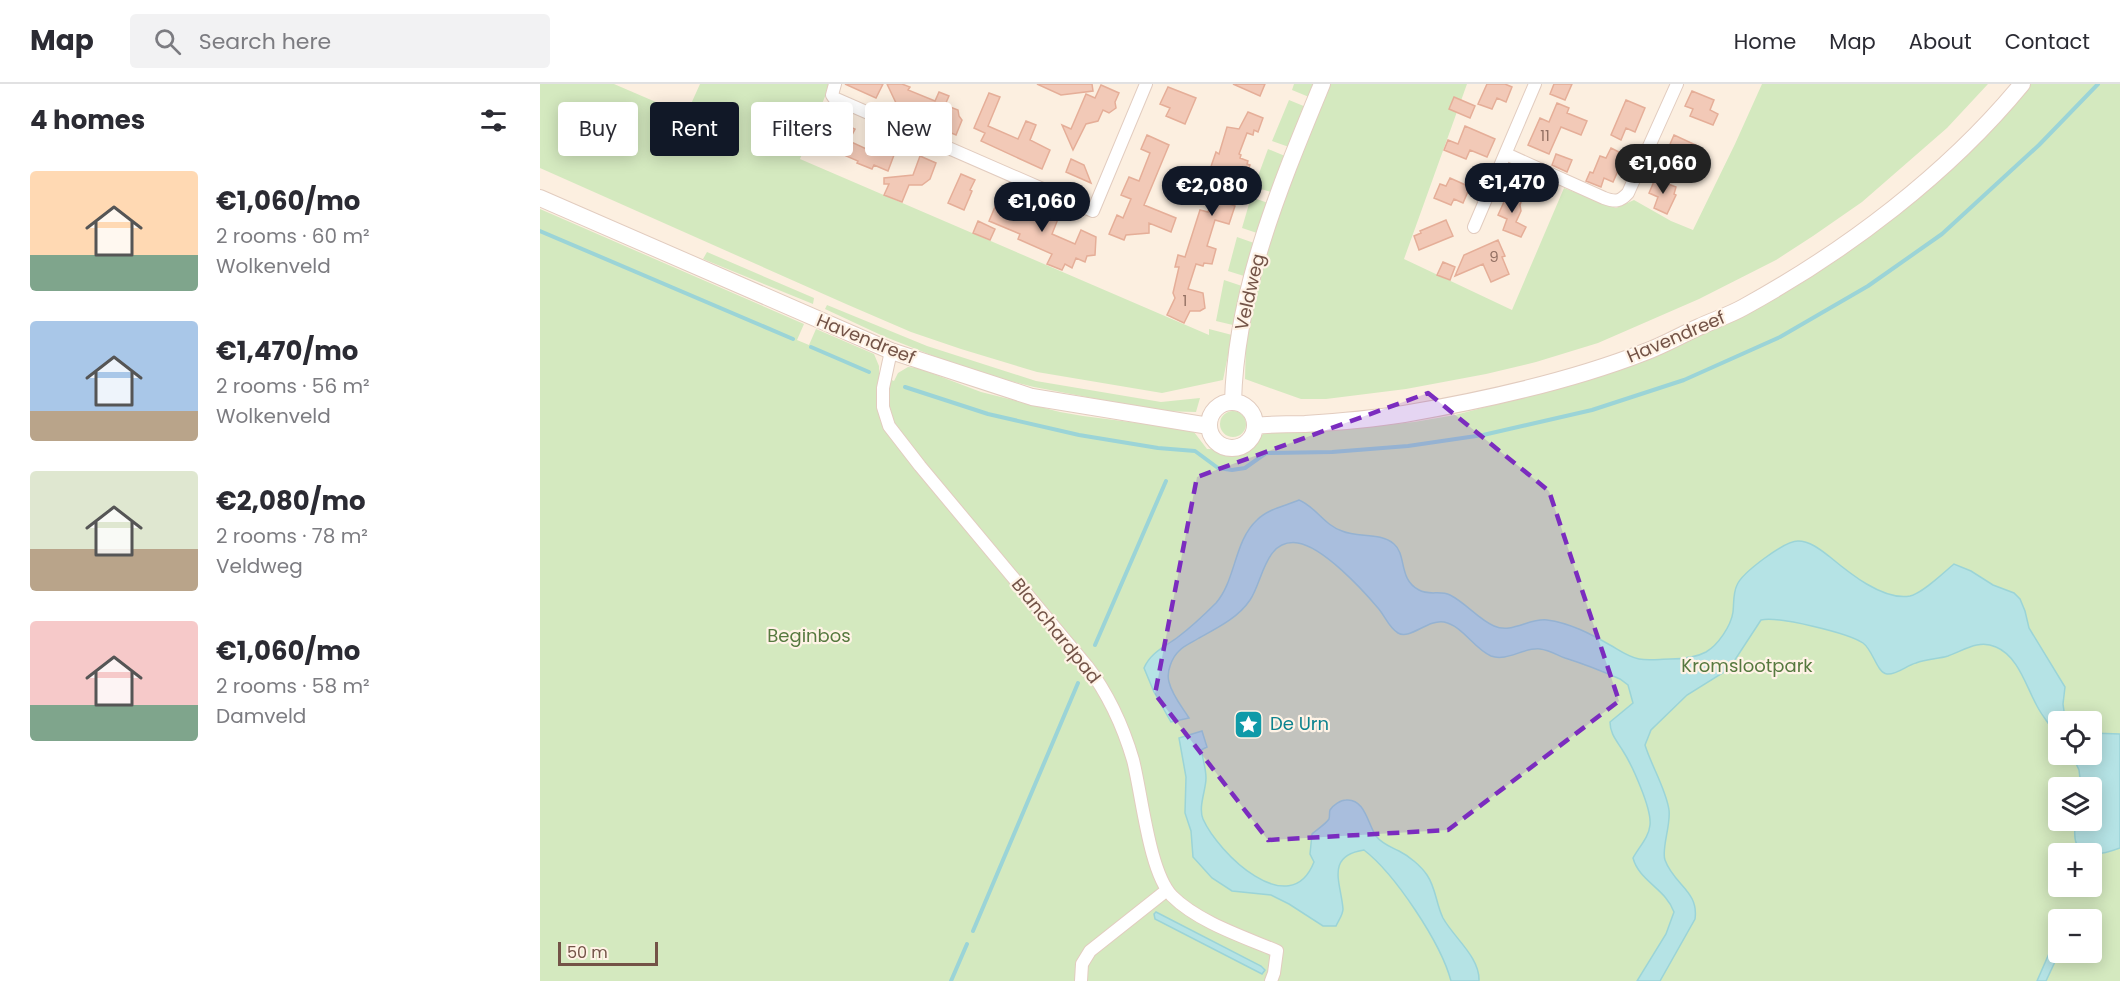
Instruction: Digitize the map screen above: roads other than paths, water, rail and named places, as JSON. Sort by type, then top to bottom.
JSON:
[{"type":"street","points":[[835,84],[832,95],[834,98],[1094,211],[1146,84]]},
{"type":"street","name":"Veldweg","points":[[1233,402],[1237,352],[1251,278],[1277,197],[1322,84]]},
{"type":"street","points":[[1474,227],[1535,84]]},
{"type":"street","points":[[1506,154],[1604,198],[1614,201],[1622,199],[1628,193],[1677,84]]},
{"type":"street","name":"Havendreef","points":[[1255,426],[1305,424],[1401,414],[1502,396],[1576,375],[1647,351],[1742,308],[1828,257],[1891,210],[1974,137],[2022,84]]},
{"type":"street","name":"Havendreef","points":[[540,198],[891,351],[1032,397],[1209,426]]},
{"type":"street","name":"Blanchardpad","points":[[891,351],[883,388],[884,407],[889,426],[1087,666],[1105,691],[1119,717],[1128,743],[1160,879],[1167,890],[1182,904],[1199,915],[1277,951],[1271,981]]},
{"type":"street","points":[[1233,402],[1251,412],[1255,426],[1249,440],[1236,448],[1228,448],[1214,440],[1209,426],[1214,411],[1219,406],[1233,402]]},
{"type":"street","points":[[1081,981],[1082,964],[1090,951],[1167,890]]},
{"type":"water","points":[[1299,500],[1336,528],[1348,533],[1376,536],[1388,540],[1398,549],[1405,574],[1412,585],[1423,592],[1450,595],[1494,626],[1507,628],[1540,620],[1556,621],[1595,637],[1627,655],[1643,660],[1688,658],[1711,649],[1730,623],[1735,591],[1740,580],[1764,558],[1792,542],[1802,541],[1811,544],[1867,584],[1889,594],[1900,596],[1910,596],[1921,591],[1954,564],[1971,571],[1993,585],[2014,593],[2020,599],[2029,628],[2065,687],[2064,711],[2048,711],[2048,723],[2016,664],[2004,651],[1996,647],[1977,645],[1887,674],[1880,670],[1866,646],[1855,639],[1797,623],[1761,620],[1729,669],[1687,695],[1651,730],[1645,745],[1669,810],[1665,860],[1674,876],[1690,895],[1695,909],[1695,919],[1660,981],[1637,981],[1666,934],[1674,912],[1665,897],[1641,873],[1633,858],[1648,834],[1650,818],[1636,776],[1610,726],[1610,722],[1633,703],[1628,685],[1620,679],[1550,651],[1534,649],[1503,657],[1491,656],[1457,628],[1444,622],[1432,623],[1408,634],[1398,633],[1362,590],[1330,560],[1308,546],[1287,543],[1278,547],[1266,562],[1250,600],[1240,612],[1184,647],[1174,657],[1169,669],[1170,687],[1189,718],[1171,722],[1144,668],[1154,654],[1178,637],[1216,603],[1228,583],[1239,549],[1249,529],[1261,516]]},
{"type":"water","points":[[1202,731],[1207,747],[1201,750],[1206,778],[1202,804],[1203,819],[1223,849],[1238,864],[1272,884],[1289,886],[1303,879],[1314,862],[1310,854],[1312,834],[1328,821],[1330,810],[1335,805],[1344,800],[1358,803],[1378,839],[1411,858],[1427,875],[1443,918],[1471,956],[1479,981],[1451,981],[1438,948],[1415,910],[1389,875],[1364,850],[1352,853],[1340,864],[1338,880],[1343,909],[1336,926],[1323,926],[1271,895],[1232,891],[1212,878],[1193,857],[1191,831],[1185,813],[1186,777],[1179,738]]},
{"type":"water","points":[[2102,733],[2120,734],[2120,848],[2102,853],[2102,843],[2076,843],[2075,831],[2102,831],[2102,777],[2080,777],[2077,765],[2102,765]]},
{"type":"water","points":[[1156,912],[1265,970],[1262,974],[1155,919]]},
{"type":"water","points":[[2048,956],[2048,963],[2054,963],[2046,981],[2037,981]]},
{"type":"waterway","points":[[905,387],[988,414],[1079,435],[1158,448],[1195,451],[1218,468],[1232,470],[1245,468],[1266,453],[1332,452],[1408,446],[1483,435],[1592,410],[1684,380],[1780,337],[1868,286],[1942,234],[2039,145],[2098,84]]},
{"type":"waterway","points":[[540,231],[793,339]]},
{"type":"waterway","points":[[811,347],[869,372]]},
{"type":"waterway","points":[[1095,645],[1166,481]]},
{"type":"waterway","points":[[973,931],[1078,683]]},
{"type":"waterway","points":[[951,981],[967,944]]},
{"type":"place","name":"De Urn","points":[[1249,724]]},
{"type":"park label","name":"Beginbos","points":[[809,636]]},
{"type":"park label","name":"Kromslootpark","points":[[1747,666]]}]
